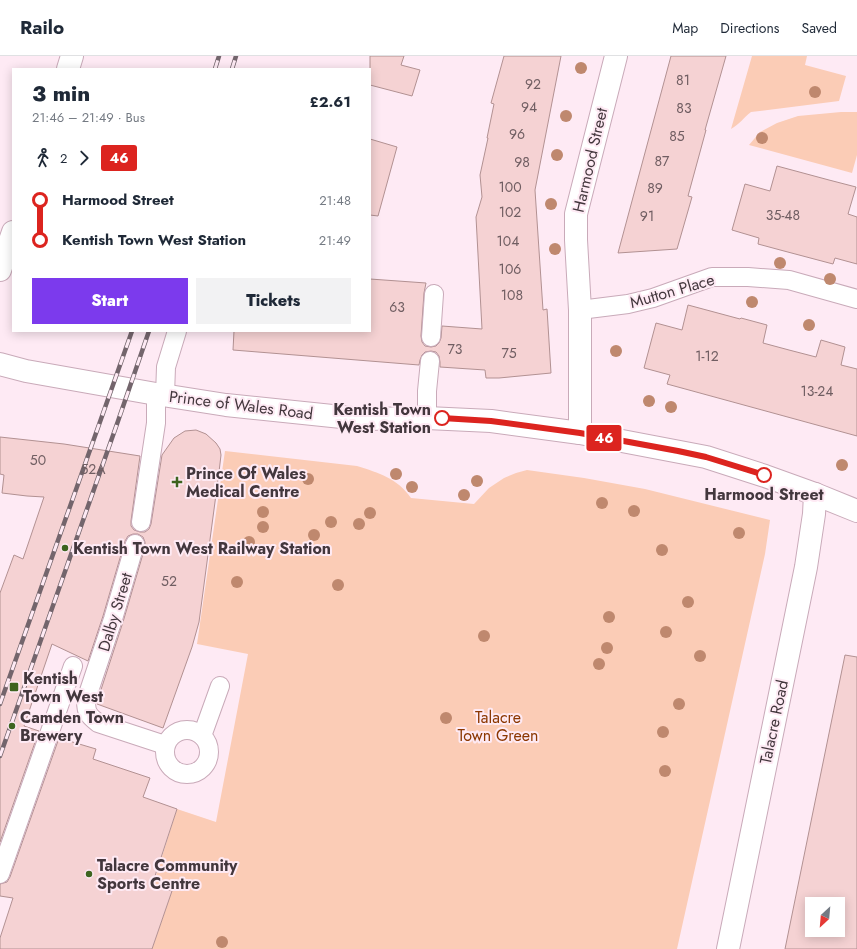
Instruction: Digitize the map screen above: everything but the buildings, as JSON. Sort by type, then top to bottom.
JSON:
[{"type":"street","points":[[68,68],[72,56]]},
{"type":"street","name":"Harmood Street","points":[[580,433],[580,310],[576,214],[616,56]]},
{"type":"street","points":[[0,270],[12,235]]},
{"type":"street","name":"Prince of Wales Road","points":[[0,364],[26,371],[226,405],[361,419],[426,418],[491,421],[580,433],[706,457],[765,476],[857,511]]},
{"type":"street","name":"Talacre Road","points":[[728,949],[806,568],[814,514],[815,494]]},
{"type":"lane","name":"Mutton Place","points":[[580,310],[628,304],[653,298],[712,277],[748,277],[788,280],[857,299]]},
{"type":"lane","points":[[432,337],[434,294]]},
{"type":"lane","points":[[141,522],[160,394],[166,367],[177,332]]},
{"type":"lane","points":[[426,418],[430,361]]},
{"type":"lane","name":"Dalby Street","points":[[135,544],[113,620],[86,700],[86,710],[90,717],[98,723],[166,745]]},
{"type":"lane","points":[[0,874],[74,666]]},
{"type":"lane","points":[[202,736],[220,686]]},
{"type":"lane","points":[[181,730],[188,730],[195,731],[202,736],[209,747],[209,755],[203,767],[197,772],[191,774],[177,772],[172,768],[165,758],[164,751],[169,739],[174,733],[181,730]]},
{"type":"green space","points":[[752,56],[807,56],[805,65],[846,76],[839,101],[751,112],[731,129]]},
{"type":"green space","points":[[857,112],[857,155],[852,173],[749,145],[760,132],[777,123],[798,116]]},
{"type":"green space","name":"Talacre Town Green","points":[[225,451],[357,466],[380,474],[394,481],[406,491],[411,498],[474,504],[489,488],[504,478],[527,470],[645,489],[770,520],[765,554],[677,949],[152,949],[172,891],[153,885],[177,809],[216,822],[248,654],[197,644]]},
{"type":"railway","points":[[215,68],[219,56]]},
{"type":"railway","points":[[232,68],[236,56]]},
{"type":"railway","points":[[0,704],[132,332]]},
{"type":"railway","points":[[0,756],[149,332]]},
{"type":"bus line","name":"46","points":[[442,418],[491,421],[580,433],[706,457],[764,475]]},
{"type":"place","name":"Kentish Town West Station","points":[[442,418]]},
{"type":"place","name":"Harmood Street","points":[[764,475]]},
{"type":"place","name":"Prince Of Wales Medical Centre","points":[[177,482]]},
{"type":"place","name":"Kentish Town West Railway Station","points":[[65,548]]},
{"type":"place","name":"Kentish Town West","points":[[14,687]]},
{"type":"place","name":"Camden Town Brewery","points":[[12,726]]},
{"type":"place","name":"Talacre Community Sports Centre","points":[[89,874]]}]
